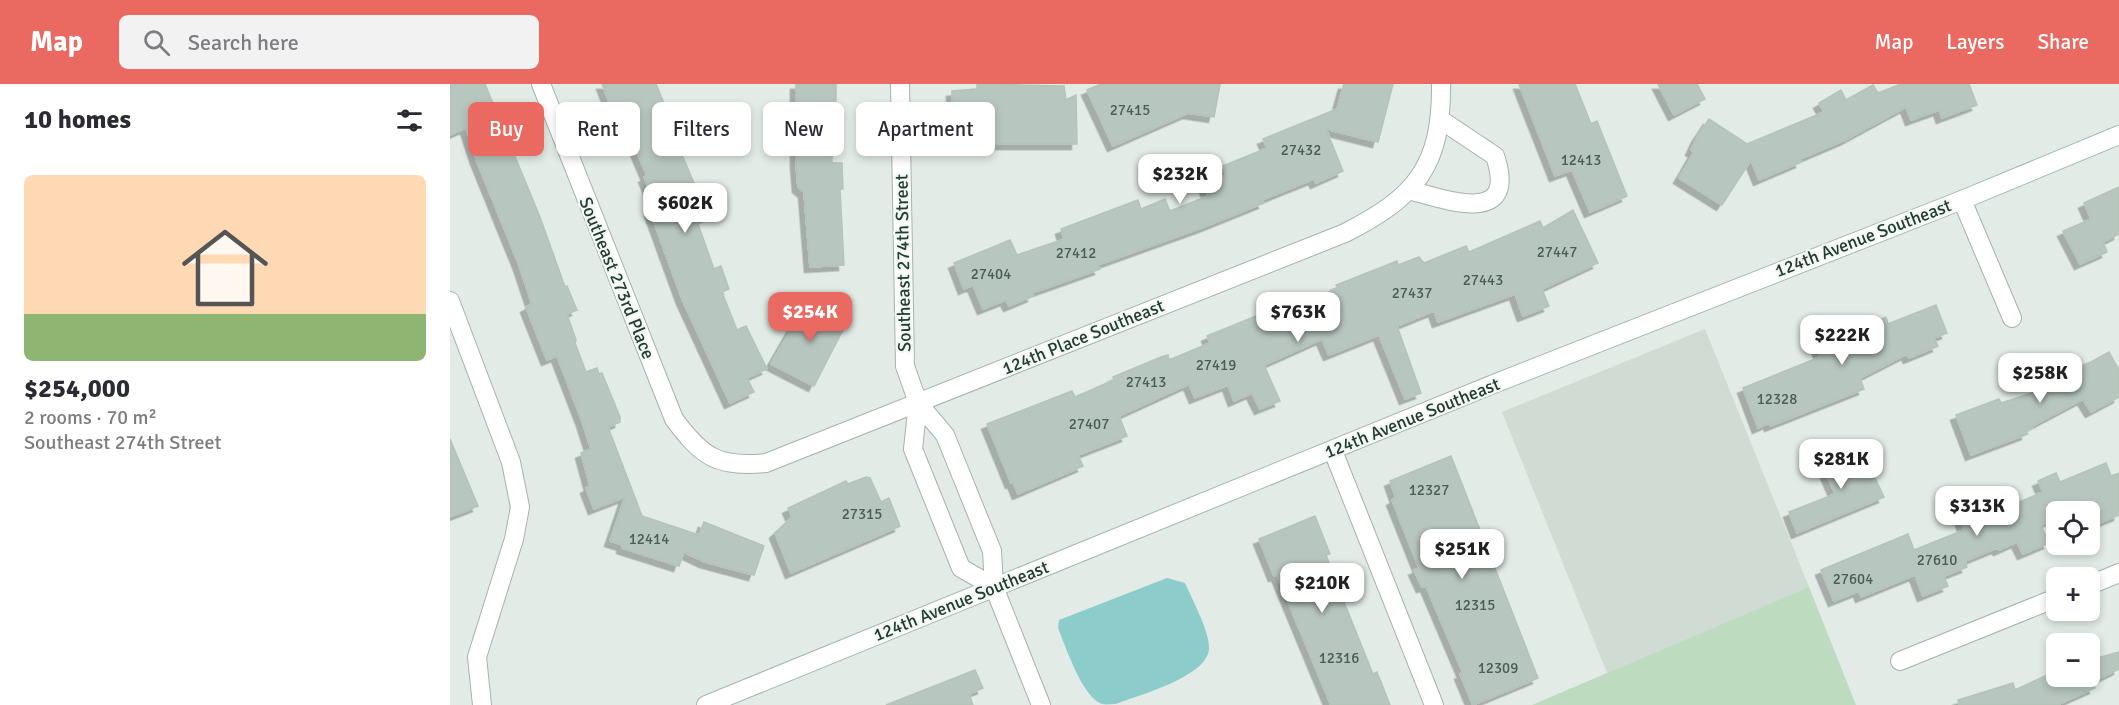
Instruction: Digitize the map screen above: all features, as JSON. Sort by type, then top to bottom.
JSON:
[{"type":"street","name":"Southeast 273rd Place","points":[[541,84],[674,419],[692,444],[712,459]]},
{"type":"street","name":"Southeast 274th Street","points":[[900,84],[904,366],[918,403],[945,435],[992,550],[994,587],[1041,705]]},
{"type":"street","name":"124th Place Southeast","points":[[712,459],[743,465],[766,463],[1345,233],[1380,215],[1409,190],[1430,160],[1441,120],[1441,84]]},
{"type":"street","points":[[1409,190],[1466,205],[1485,201],[1498,191],[1502,183],[1495,156],[1489,149],[1441,120]]},
{"type":"street","name":"124th Avenue Southeast","points":[[706,705],[1502,381],[1962,200],[2119,135]]},
{"type":"street","points":[[1962,200],[2012,318]]},
{"type":"street","points":[[450,301],[511,462],[520,507],[514,538],[477,657],[482,705]]},
{"type":"street","name":"Southeast 274th Street","points":[[918,403],[913,449],[961,568],[994,587]]},
{"type":"street","points":[[1333,451],[1434,705]]},
{"type":"street","points":[[2100,581],[2119,573]]},
{"type":"street","points":[[1899,661],[2046,602]]},
{"type":"shaded area","points":[[1705,329],[1809,587],[1607,673],[1502,412]]},
{"type":"green space","points":[[1809,587],[1856,705],[1532,705]]},
{"type":"water","points":[[1167,578],[1185,583],[1207,634],[1209,649],[1205,659],[1197,668],[1170,684],[1116,704],[1102,704],[1095,700],[1081,682],[1058,628],[1059,620]]},
{"type":"building","points":[[450,84],[485,84],[492,102],[468,102],[468,134],[466,128],[450,135]]},
{"type":"building","points":[[602,84],[656,84],[663,102],[652,102],[652,156],[683,156],[708,216],[697,221],[714,269],[721,266],[729,289],[722,292],[737,330],[746,326],[767,369],[747,378],[754,392],[730,403],[682,299],[650,211],[657,208],[644,177],[647,176],[639,156],[640,102],[609,102]]},
{"type":"building","points":[[796,84],[836,84],[836,102],[796,102]]},
{"type":"building","points":[[977,84],[1064,86],[1066,100],[1076,95],[1077,144],[995,144],[995,102],[952,102],[952,91],[977,89]]},
{"type":"building","points":[[1101,84],[1220,84],[1214,117],[1188,113],[1113,146],[1087,90]]},
{"type":"building","points":[[1344,84],[1393,84],[1378,142],[1326,129],[1343,171],[1316,183],[1314,179],[1262,200],[1264,203],[1204,227],[1098,265],[1100,269],[1032,293],[1033,296],[1009,306],[1006,300],[983,309],[973,285],[964,289],[954,263],[1010,240],[1017,255],[1064,239],[1061,229],[1138,200],[1141,209],[1165,199],[1170,211],[1208,196],[1204,184],[1226,175],[1223,166],[1267,148],[1263,139],[1337,109]]},
{"type":"building","points":[[1519,84],[1575,84],[1591,124],[1597,121],[1627,196],[1590,212],[1572,170],[1555,176]]},
{"type":"building","points":[[1658,84],[1697,84],[1705,99],[1674,115]]},
{"type":"building","points":[[1901,84],[1969,84],[1977,105],[1942,118],[1939,110],[1911,120],[1906,107],[1845,140],[1800,159],[1801,162],[1759,180],[1751,160],[1722,205],[1679,178],[1694,152],[1691,150],[1697,137],[1709,119],[1747,144],[1824,112],[1819,103],[1841,90],[1846,100],[1873,85],[1878,93]]},
{"type":"building","points":[[475,156],[515,156],[565,287],[567,286],[577,310],[567,314],[586,372],[597,368],[599,374],[602,373],[620,417],[620,422],[608,427],[642,516],[699,535],[704,522],[764,546],[754,575],[705,562],[684,552],[679,566],[622,548],[623,545],[610,541],[625,497],[594,509],[586,488],[590,486],[581,453],[591,449],[582,421],[557,356],[547,360],[526,307],[532,304],[519,265]]},
{"type":"building","points":[[796,156],[832,156],[832,163],[842,163],[843,189],[840,189],[844,265],[810,267],[804,192],[798,187]]},
{"type":"building","points":[[2119,187],[2119,234],[2103,242],[2107,252],[2080,264],[2063,231],[2091,219],[2084,203]]},
{"type":"building","points":[[1573,210],[1598,263],[1542,289],[1549,306],[1523,316],[1515,294],[1438,322],[1434,311],[1397,326],[1421,393],[1405,399],[1379,335],[1329,355],[1322,339],[1264,365],[1280,401],[1260,409],[1252,393],[1234,401],[1228,385],[1195,398],[1189,384],[1119,416],[1127,436],[1078,455],[1083,466],[1018,494],[1013,482],[1011,483],[987,424],[1072,391],[1075,397],[1114,380],[1113,377],[1161,357],[1168,355],[1169,360],[1210,343],[1207,336],[1271,310],[1276,322],[1293,314],[1325,321],[1316,300],[1338,288],[1336,285],[1397,261],[1398,265],[1419,257],[1424,263],[1466,246],[1469,252],[1540,221],[1543,228]]},
{"type":"building","points":[[815,301],[848,320],[814,386],[771,364],[803,308],[809,312]]},
{"type":"building","points":[[1936,305],[1947,333],[1934,338],[1938,346],[1909,358],[1907,354],[1860,378],[1864,389],[1770,426],[1769,423],[1758,428],[1743,388],[1815,359],[1820,356],[1817,346],[1886,317],[1888,324]]},
{"type":"building","points":[[2109,352],[2119,370],[2119,397],[2091,412],[2083,399],[2032,426],[2033,428],[2026,431],[2027,434],[1971,455],[1956,415],[1999,399],[2001,403],[2032,393],[2077,364],[2078,367]]},
{"type":"building","points":[[450,439],[478,506],[450,517]]},
{"type":"building","points":[[1859,444],[1884,497],[1797,533],[1789,512],[1835,494],[1821,461]]},
{"type":"building","points":[[1451,456],[1538,678],[1473,705],[1460,674],[1463,673],[1426,586],[1422,587],[1414,570],[1419,568],[1392,500],[1396,498],[1390,481]]},
{"type":"building","points":[[2106,463],[2111,476],[2119,473],[2119,515],[2100,523],[2100,501],[2046,501],[2046,523],[2041,525],[2046,536],[2046,544],[2023,554],[2017,542],[1965,561],[1967,567],[1944,576],[1948,586],[1923,596],[1915,575],[1861,597],[1859,591],[1834,601],[1821,570],[1908,534],[1914,550],[1964,530],[1961,520],[2001,504],[2003,509],[2043,492],[2038,481],[2056,473],[2060,482]]},
{"type":"building","points":[[866,477],[870,478],[881,502],[889,498],[900,526],[791,573],[775,533],[792,517],[788,508],[846,481],[848,484]]},
{"type":"building","points":[[1315,516],[1330,554],[1326,555],[1344,602],[1373,674],[1377,672],[1390,705],[1331,705],[1277,575],[1274,576],[1259,539]]},
{"type":"building","points":[[2119,652],[2119,669],[2100,678],[2100,657]]},
{"type":"building","points":[[975,670],[983,688],[969,694],[973,705],[886,705]]},
{"type":"building","points":[[2046,676],[2046,687],[2095,688],[2057,705],[1959,705],[1958,700],[2013,683],[2015,690]]}]
